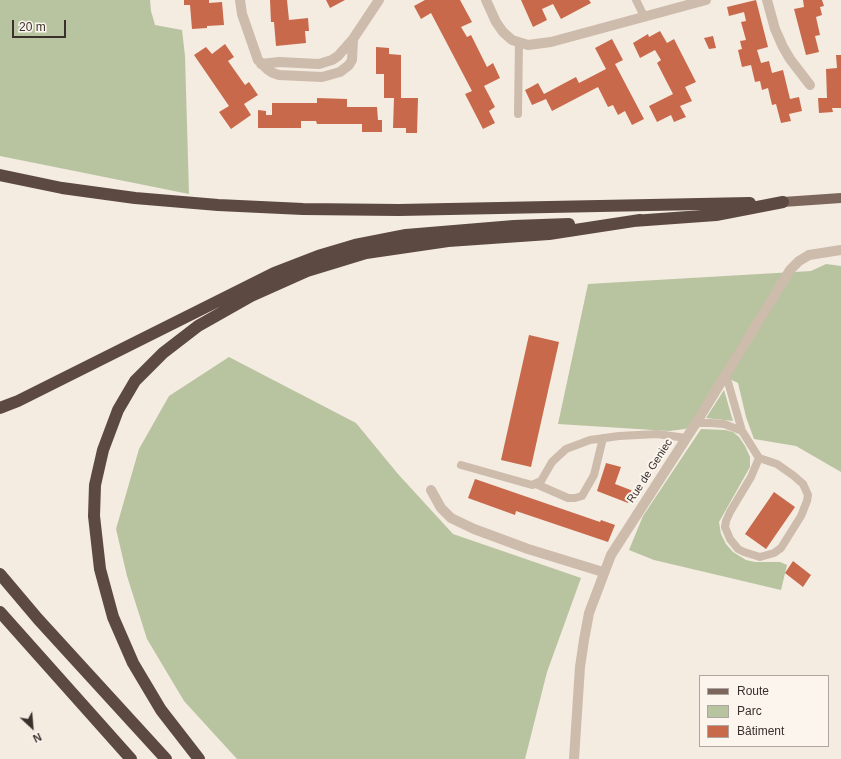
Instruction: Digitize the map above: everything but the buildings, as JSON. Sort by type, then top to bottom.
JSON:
[{"type":"highway","points":[[0,175],[62,188],[135,198],[218,205],[303,209],[407,210],[783,202]]},
{"type":"highway","points":[[0,408],[274,273],[318,256],[355,245],[406,235],[514,226],[716,215],[783,202]]},
{"type":"highway","points":[[199,759],[161,710],[133,663],[113,617],[100,569],[94,516],[95,485],[103,450],[118,410],[135,381],[162,352],[198,326],[251,296],[307,271],[366,253],[448,242],[549,234],[640,220]]},
{"type":"highway","points":[[0,574],[38,619],[166,759]]},
{"type":"highway","points":[[0,612],[131,759]]},
{"type":"main road","points":[[783,202],[841,198]]},
{"type":"street","points":[[240,0],[242,14],[258,60],[272,73],[279,75],[322,76],[336,74],[346,68],[352,60],[353,38]]},
{"type":"street","points":[[261,64],[279,62],[320,64],[338,56],[353,38],[379,0]]},
{"type":"street","points":[[486,0],[496,22],[503,32],[512,40],[528,45],[551,42],[706,0]]},
{"type":"street","points":[[767,0],[782,48],[810,86]]},
{"type":"street","name":"Rue de Geniec","points":[[574,759],[580,667],[584,640],[589,613],[611,555],[619,540],[696,423],[795,264],[809,255],[841,250]]},
{"type":"street","points":[[431,490],[441,508],[451,518],[474,529],[528,549],[604,572]]},
{"type":"lane","points":[[636,0],[644,16]]},
{"type":"lane","points":[[518,114],[519,42]]},
{"type":"lane","points":[[726,375],[742,431],[759,458],[777,464],[794,476],[803,484],[808,495],[808,501],[781,548],[774,553],[760,557],[738,549],[733,544],[725,527],[730,512],[752,476],[759,458]]},
{"type":"lane","points":[[696,423],[724,424],[742,431]]},
{"type":"lane","points":[[461,465],[532,485],[541,481],[552,462],[566,449],[590,440],[657,434],[686,438]]},
{"type":"lane","points":[[536,484],[568,498],[582,496],[594,475],[603,438]]},
{"type":"green space","points":[[0,0],[150,0],[155,25],[182,30],[185,56],[189,194],[0,156]]},
{"type":"green space","points":[[826,264],[841,266],[841,472],[796,446],[754,439],[746,417],[738,383],[723,376],[694,424],[685,429],[669,431],[558,424],[588,284],[811,271]]},
{"type":"green space","points":[[229,357],[356,423],[398,474],[453,534],[581,578],[547,672],[525,759],[237,759],[184,701],[147,639],[127,576],[116,529],[139,449],[169,396]]},
{"type":"green space","points":[[724,390],[733,421],[706,418]]},
{"type":"green space","points":[[701,429],[725,430],[733,432],[739,437],[745,446],[750,457],[750,467],[719,522],[721,534],[726,544],[733,552],[746,560],[755,562],[780,562],[787,565],[781,590],[654,560],[629,550],[643,516]]}]
